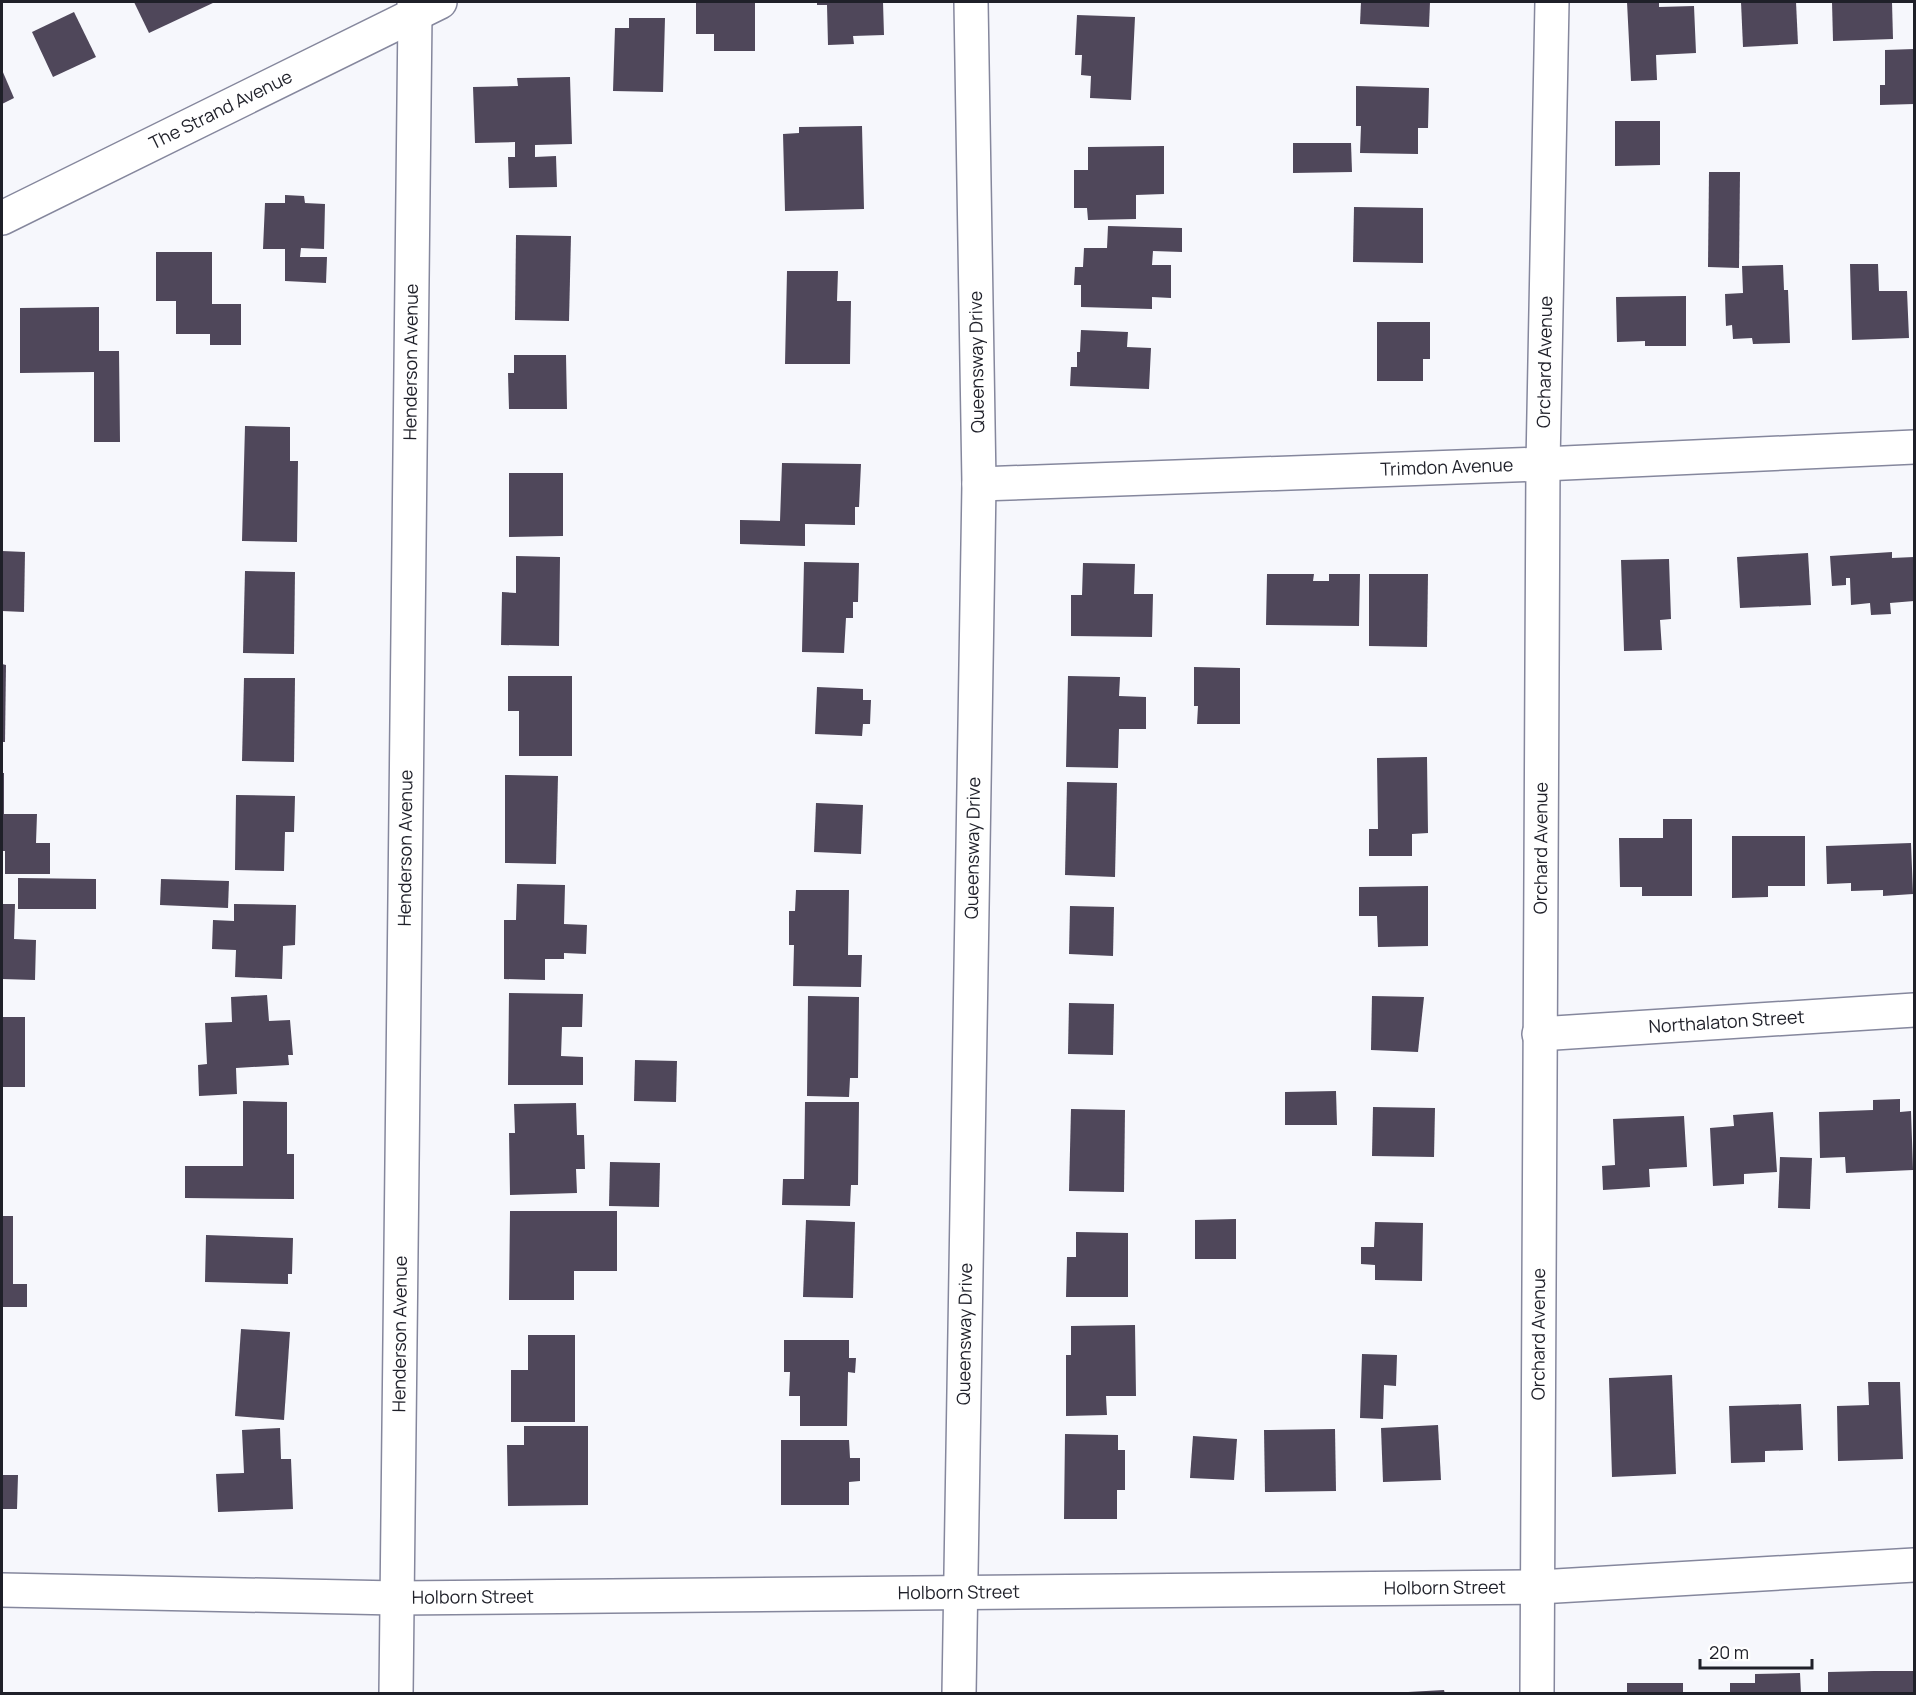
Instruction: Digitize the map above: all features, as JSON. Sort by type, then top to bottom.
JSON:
[{"type":"street","name":"Queensway Drive","points":[[959,1694],[979,484],[971,2]]},
{"type":"street","name":"Orchard Avenue","points":[[1537,1694],[1543,464],[1552,2]]},
{"type":"street","name":"The Strand Avenue","points":[[2,218],[423,6]]},
{"type":"street","name":"Henderson Avenue","points":[[396,1694],[423,6]]},
{"type":"street","name":"Trimdon Avenue","points":[[979,484],[1543,464],[1914,447]]},
{"type":"street","name":"Northalaton Street","points":[[1539,1034],[1914,1010]]},
{"type":"street","name":"Holborn Street","points":[[2,1590],[396,1598],[1539,1587],[1914,1564]]},
{"type":"building","points":[[134,2],[215,2],[149,33]]},
{"type":"building","points":[[696,2],[755,2],[755,51],[714,51],[714,34],[696,34]]},
{"type":"building","points":[[817,2],[883,2],[884,35],[853,36],[854,44],[828,45],[827,5],[817,5]]},
{"type":"building","points":[[1361,2],[1430,2],[1429,27],[1360,24]]},
{"type":"building","points":[[1627,2],[1659,2],[1659,7],[1694,6],[1696,53],[1656,55],[1657,80],[1631,81]]},
{"type":"building","points":[[1741,2],[1796,2],[1798,44],[1743,47]]},
{"type":"building","points":[[1832,2],[1892,2],[1893,39],[1833,41]]},
{"type":"building","points":[[74,12],[96,57],[53,77],[32,32]]},
{"type":"building","points":[[1077,15],[1135,17],[1131,100],[1090,98],[1091,76],[1081,75],[1082,55],[1075,55]]},
{"type":"building","points":[[629,18],[665,18],[663,92],[613,91],[615,28],[629,28]]},
{"type":"building","points":[[1914,49],[1914,104],[1880,105],[1880,85],[1885,85],[1885,50]]},
{"type":"building","points":[[2,70],[14,98],[2,104]]},
{"type":"building","points":[[570,77],[572,144],[535,145],[535,157],[556,156],[557,187],[509,188],[508,157],[515,157],[515,142],[475,143],[473,87],[518,86],[517,78]]},
{"type":"building","points":[[1356,86],[1429,88],[1428,128],[1418,128],[1418,154],[1360,153],[1361,126],[1356,126]]},
{"type":"building","points":[[1615,121],[1660,121],[1660,165],[1615,166]]},
{"type":"building","points":[[862,126],[864,209],[785,211],[783,134],[799,133],[799,127]]},
{"type":"building","points":[[1293,143],[1351,143],[1352,172],[1293,173]]},
{"type":"building","points":[[1164,146],[1164,194],[1136,195],[1136,219],[1088,220],[1087,208],[1074,208],[1074,170],[1088,170],[1088,147]]},
{"type":"building","points":[[1709,172],[1740,172],[1739,268],[1708,267]]},
{"type":"building","points":[[285,195],[304,196],[305,203],[325,204],[324,249],[301,248],[300,257],[327,257],[326,283],[285,281],[285,249],[263,249],[265,203],[285,203]]},
{"type":"building","points":[[1354,207],[1423,208],[1423,263],[1353,262]]},
{"type":"building","points":[[1108,226],[1182,228],[1182,252],[1153,251],[1152,265],[1171,265],[1171,298],[1152,297],[1152,309],[1081,307],[1081,285],[1074,285],[1075,267],[1083,267],[1084,248],[1107,248]]},
{"type":"building","points":[[516,235],[571,236],[569,321],[515,320]]},
{"type":"building","points":[[156,252],[212,252],[212,304],[241,304],[241,345],[210,345],[210,334],[176,334],[176,301],[156,301]]},
{"type":"building","points":[[1850,264],[1878,264],[1879,291],[1907,291],[1909,338],[1852,340]]},
{"type":"building","points":[[1783,265],[1784,290],[1788,290],[1790,343],[1753,344],[1752,338],[1733,339],[1732,325],[1726,326],[1725,294],[1743,293],[1742,266]]},
{"type":"building","points":[[787,271],[838,271],[837,301],[851,301],[850,364],[785,364]]},
{"type":"building","points":[[1686,296],[1686,346],[1645,346],[1645,341],[1617,342],[1616,297]]},
{"type":"building","points":[[99,307],[99,351],[119,351],[120,442],[94,442],[94,372],[20,373],[20,308]]},
{"type":"building","points":[[1377,322],[1430,322],[1430,359],[1423,359],[1423,381],[1377,381]]},
{"type":"building","points":[[1081,330],[1128,332],[1127,347],[1151,348],[1149,389],[1070,386],[1071,367],[1077,367],[1077,352],[1080,352]]},
{"type":"building","points":[[514,355],[566,355],[567,409],[509,409],[508,373],[514,373]]},
{"type":"building","points":[[245,426],[290,427],[290,461],[298,461],[297,542],[242,541]]},
{"type":"building","points":[[782,463],[861,464],[859,507],[855,507],[855,525],[805,524],[805,546],[740,544],[740,520],[780,521]]},
{"type":"building","points":[[509,473],[563,473],[563,536],[509,537]]},
{"type":"building","points":[[2,551],[25,552],[24,612],[2,611]]},
{"type":"building","points":[[1892,552],[1892,558],[1914,557],[1914,601],[1890,603],[1891,614],[1871,615],[1870,603],[1851,605],[1850,578],[1846,578],[1846,585],[1832,586],[1830,556]]},
{"type":"building","points":[[1808,553],[1811,605],[1740,608],[1737,557]]},
{"type":"building","points":[[516,556],[560,557],[559,646],[501,645],[502,592],[516,593]]},
{"type":"building","points":[[1669,559],[1671,619],[1660,620],[1662,650],[1624,651],[1621,560]]},
{"type":"building","points":[[804,562],[859,563],[858,602],[853,602],[853,618],[846,618],[844,653],[802,652]]},
{"type":"building","points":[[1083,563],[1135,564],[1134,594],[1153,594],[1152,637],[1071,636],[1071,595],[1082,595]]},
{"type":"building","points":[[245,571],[295,572],[294,654],[243,653]]},
{"type":"building","points":[[1267,574],[1314,574],[1313,581],[1329,581],[1329,574],[1360,574],[1359,626],[1266,625]]},
{"type":"building","points":[[1369,574],[1428,574],[1427,647],[1369,646]]},
{"type":"building","points":[[2,664],[6,665],[5,742],[2,742]]},
{"type":"building","points":[[1194,667],[1240,668],[1240,724],[1197,724],[1198,706],[1194,706]]},
{"type":"building","points":[[508,676],[572,676],[572,756],[519,756],[519,711],[508,711]]},
{"type":"building","points":[[1068,676],[1120,677],[1119,696],[1146,697],[1146,729],[1119,729],[1118,768],[1066,767]]},
{"type":"building","points":[[244,678],[295,678],[294,762],[242,761]]},
{"type":"building","points":[[817,687],[863,689],[863,700],[871,700],[870,724],[863,724],[862,736],[815,734]]},
{"type":"building","points":[[1427,757],[1428,833],[1412,834],[1412,856],[1369,856],[1369,829],[1378,829],[1377,758]]},
{"type":"building","points":[[2,773],[4,773],[4,814],[37,814],[36,843],[50,843],[50,874],[5,874],[5,851],[2,851]]},
{"type":"building","points":[[505,775],[558,776],[556,864],[505,863]]},
{"type":"building","points":[[1067,782],[1117,783],[1115,877],[1065,875]]},
{"type":"building","points":[[236,795],[295,796],[294,832],[285,832],[284,871],[235,870]]},
{"type":"building","points":[[816,803],[863,805],[861,854],[814,852]]},
{"type":"building","points":[[1663,819],[1692,819],[1692,896],[1642,896],[1642,887],[1620,887],[1619,838],[1663,838]]},
{"type":"building","points":[[1732,836],[1805,836],[1805,886],[1768,886],[1768,897],[1732,898]]},
{"type":"building","points":[[1911,843],[1913,894],[1883,896],[1883,890],[1851,891],[1851,883],[1827,884],[1826,846]]},
{"type":"building","points":[[18,878],[96,879],[96,909],[18,909]]},
{"type":"building","points":[[161,879],[229,881],[228,908],[160,905]]},
{"type":"building","points":[[517,884],[565,885],[564,924],[587,925],[586,954],[564,953],[564,959],[545,959],[545,980],[504,979],[504,920],[516,920]]},
{"type":"building","points":[[1428,886],[1428,946],[1378,947],[1377,916],[1359,916],[1359,887]]},
{"type":"building","points":[[796,890],[849,890],[848,955],[862,955],[861,987],[793,986],[794,945],[789,945],[789,911],[795,911]]},
{"type":"building","points":[[2,904],[15,904],[14,939],[36,940],[35,980],[2,979]]},
{"type":"building","points":[[234,904],[296,905],[295,945],[283,946],[282,979],[235,977],[236,950],[212,949],[213,920],[234,921]]},
{"type":"building","points":[[1070,906],[1114,907],[1113,956],[1069,954]]},
{"type":"building","points":[[509,993],[583,994],[582,1027],[562,1027],[561,1056],[583,1057],[583,1085],[508,1085]]},
{"type":"building","points":[[267,995],[269,1021],[290,1020],[293,1055],[288,1055],[289,1065],[236,1068],[237,1094],[199,1096],[198,1065],[207,1064],[205,1023],[232,1022],[231,997]]},
{"type":"building","points":[[808,996],[859,997],[858,1078],[850,1078],[849,1097],[807,1096]]},
{"type":"building","points":[[1372,996],[1424,997],[1418,1052],[1371,1050]]},
{"type":"building","points":[[1069,1003],[1114,1004],[1113,1055],[1068,1054]]},
{"type":"building","points":[[2,1017],[25,1017],[25,1087],[2,1087]]},
{"type":"building","points":[[635,1060],[677,1061],[676,1102],[634,1101]]},
{"type":"building","points":[[1336,1091],[1337,1125],[1285,1125],[1285,1092]]},
{"type":"building","points":[[1900,1099],[1900,1112],[1911,1111],[1913,1170],[1846,1173],[1845,1157],[1820,1158],[1819,1112],[1873,1110],[1873,1100]]},
{"type":"building","points":[[243,1101],[287,1102],[287,1154],[294,1154],[294,1199],[185,1198],[185,1166],[243,1166]]},
{"type":"building","points":[[805,1102],[859,1102],[858,1185],[851,1185],[850,1206],[782,1205],[783,1179],[804,1179]]},
{"type":"building","points":[[576,1103],[577,1135],[584,1135],[585,1169],[576,1169],[577,1193],[510,1195],[509,1133],[515,1133],[514,1104]]},
{"type":"building","points":[[1373,1107],[1435,1108],[1434,1157],[1372,1156]]},
{"type":"building","points":[[1071,1109],[1125,1110],[1124,1192],[1069,1191]]},
{"type":"building","points":[[1773,1112],[1777,1172],[1744,1174],[1744,1184],[1713,1186],[1710,1128],[1734,1126],[1733,1115]]},
{"type":"building","points":[[1684,1116],[1687,1167],[1649,1169],[1650,1187],[1603,1190],[1602,1166],[1615,1165],[1613,1119]]},
{"type":"building","points":[[1780,1157],[1812,1158],[1810,1209],[1778,1208]]},
{"type":"building","points":[[610,1162],[660,1163],[659,1207],[609,1206]]},
{"type":"building","points":[[510,1211],[617,1211],[617,1271],[574,1271],[574,1300],[509,1300]]},
{"type":"building","points":[[2,1216],[13,1216],[13,1284],[27,1284],[27,1307],[2,1307]]},
{"type":"building","points":[[1236,1219],[1236,1259],[1195,1259],[1195,1220]]},
{"type":"building","points":[[806,1220],[855,1222],[853,1298],[803,1297]]},
{"type":"building","points":[[1375,1222],[1423,1223],[1422,1281],[1375,1280],[1375,1265],[1361,1264],[1361,1247],[1374,1247]]},
{"type":"building","points":[[1076,1232],[1128,1233],[1128,1297],[1066,1297],[1067,1257],[1076,1257]]},
{"type":"building","points":[[206,1235],[293,1238],[292,1274],[288,1274],[288,1284],[205,1282]]},
{"type":"building","points":[[1135,1325],[1136,1396],[1106,1396],[1107,1415],[1066,1416],[1066,1355],[1071,1355],[1071,1326]]},
{"type":"building","points":[[241,1329],[290,1332],[284,1420],[235,1416]]},
{"type":"building","points":[[528,1335],[575,1335],[575,1422],[511,1422],[511,1370],[528,1370]]},
{"type":"building","points":[[784,1340],[849,1340],[849,1358],[856,1358],[855,1373],[848,1372],[847,1426],[800,1426],[800,1396],[789,1396],[790,1372],[784,1372]]},
{"type":"building","points":[[1362,1354],[1397,1355],[1396,1386],[1384,1385],[1383,1419],[1360,1418]]},
{"type":"building","points":[[1672,1375],[1676,1474],[1612,1477],[1609,1378]]},
{"type":"building","points":[[1868,1382],[1900,1382],[1903,1459],[1838,1461],[1837,1406],[1869,1405]]},
{"type":"building","points":[[1801,1404],[1803,1450],[1765,1451],[1765,1462],[1731,1463],[1729,1406]]},
{"type":"building","points":[[1438,1425],[1441,1480],[1383,1482],[1381,1428]]},
{"type":"building","points":[[524,1426],[588,1426],[588,1505],[508,1506],[507,1445],[524,1445]]},
{"type":"building","points":[[280,1428],[281,1459],[291,1459],[293,1509],[218,1512],[216,1474],[244,1473],[242,1430]]},
{"type":"building","points":[[1335,1429],[1336,1491],[1265,1492],[1264,1430]]},
{"type":"building","points":[[1065,1434],[1118,1435],[1118,1450],[1125,1450],[1125,1490],[1117,1490],[1117,1519],[1064,1519]]},
{"type":"building","points":[[1193,1436],[1237,1439],[1234,1480],[1190,1478]]},
{"type":"building","points":[[781,1440],[849,1440],[850,1458],[860,1458],[860,1481],[849,1482],[849,1505],[781,1505]]},
{"type":"building","points":[[2,1475],[18,1475],[17,1509],[2,1509]]},
{"type":"building","points":[[1914,1671],[1914,1694],[1828,1694],[1828,1672]]},
{"type":"building","points":[[1800,1673],[1801,1694],[1730,1694],[1730,1683],[1755,1683],[1755,1674]]},
{"type":"building","points":[[1627,1683],[1683,1683],[1683,1694],[1627,1694]]},
{"type":"building","points":[[1444,1690],[1445,1694],[1408,1694],[1408,1692]]}]
